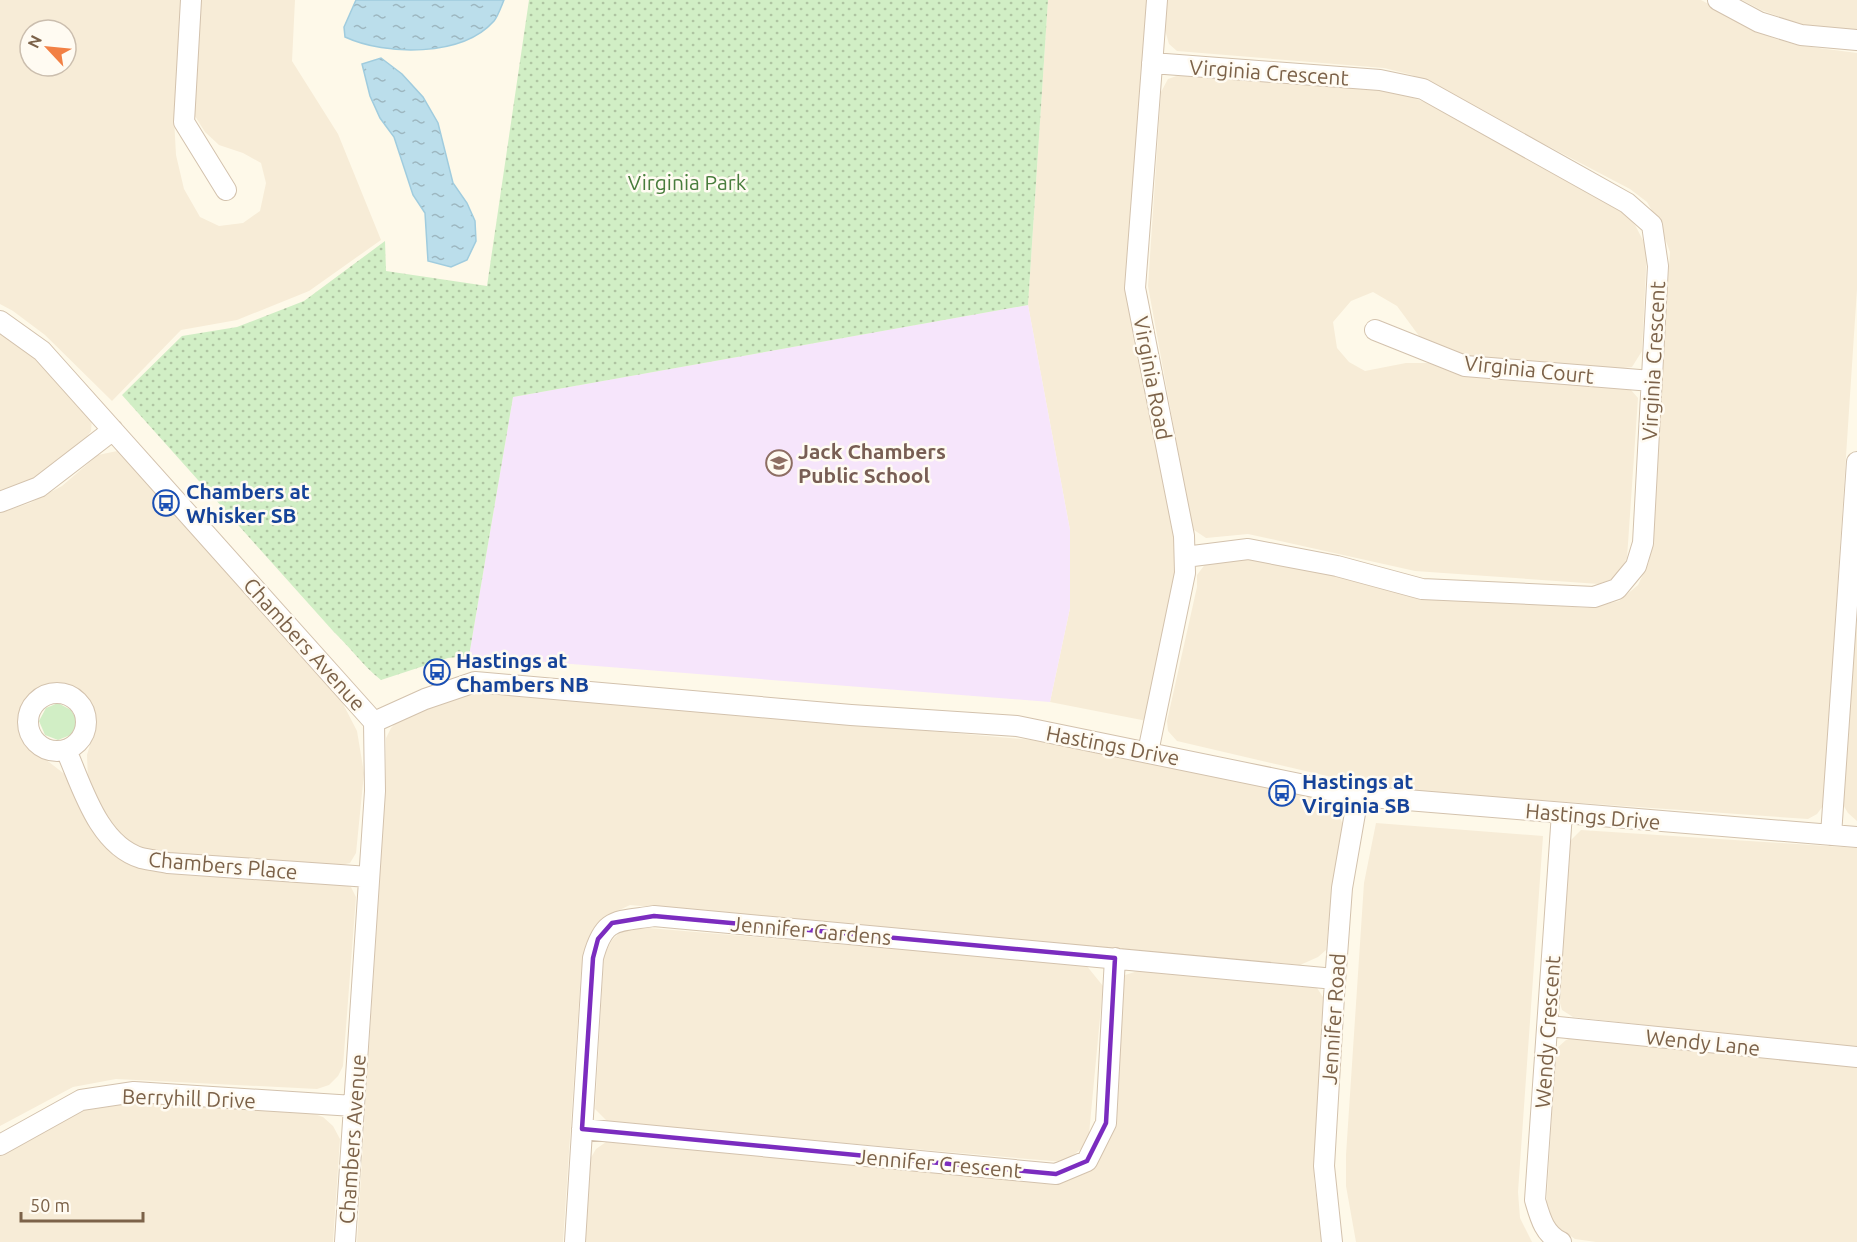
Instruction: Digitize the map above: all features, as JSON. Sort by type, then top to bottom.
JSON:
[{"type":"street","points":[[191,0],[184,122],[226,190]]},
{"type":"street","name":"Virginia Road","points":[[1149,752],[1185,573],[1184,536],[1135,288],[1157,0]]},
{"type":"street","points":[[1718,0],[1759,22],[1801,35],[1857,40]]},
{"type":"street","name":"Virginia Crescent","points":[[1152,63],[1380,80],[1423,89],[1627,203],[1652,225],[1658,266],[1643,543],[1636,566],[1617,589],[1594,597],[1422,589],[1337,566],[1248,549],[1185,557]]},
{"type":"street","name":"Chambers Avenue","points":[[0,321],[42,351],[374,722],[375,791],[345,1242]]},
{"type":"street","name":"Virginia Court","points":[[1375,330],[1465,366],[1652,381]]},
{"type":"street","points":[[0,502],[39,488],[113,430]]},
{"type":"street","points":[[1831,835],[1857,462]]},
{"type":"street","name":"Hastings Drive","points":[[374,722],[425,699],[475,682],[851,715],[1017,726],[1358,796],[1857,837]]},
{"type":"street","name":"Chambers Place","points":[[66,750],[93,814],[114,842],[139,858],[168,863],[369,877]]},
{"type":"street","name":"Jennifer Road","points":[[1332,1242],[1324,1166],[1342,888],[1358,796]]},
{"type":"street","name":"Wendy Crescent","points":[[1561,1242],[1553,1238],[1541,1221],[1536,1200],[1562,813]]},
{"type":"street","name":"Jennifer Gardens","points":[[575,1242],[593,958],[598,939],[612,923],[654,916],[1335,979]]},
{"type":"street","name":"Jennifer Crescent","points":[[582,1129],[1056,1174],[1087,1161],[1106,1123],[1115,958]]},
{"type":"street","name":"Wendy Lane","points":[[1548,1026],[1857,1057]]},
{"type":"street","name":"Berryhill Drive","points":[[0,1145],[81,1100],[134,1092],[354,1106]]},
{"type":"highlighted area","points":[[654,916],[1115,958],[1106,1123],[1087,1161],[1056,1174],[582,1129],[593,958],[598,939],[612,923]]},
{"type":"shaded area","points":[[0,0],[182,0],[174,118],[176,155],[184,189],[200,217],[219,226],[243,223],[260,211],[266,183],[261,163],[243,153],[219,145],[205,132],[193,113],[199,0],[295,0],[292,61],[338,134],[381,240],[309,291],[237,320],[181,330],[112,401],[45,335],[0,304]]},
{"type":"shaded area","points":[[1048,0],[1148,0],[1128,291],[1175,543],[1176,579],[1147,721],[1050,702],[1070,608],[1070,530],[1028,305]]},
{"type":"shaded area","points":[[1167,0],[1701,0],[1773,38],[1796,45],[1857,53],[1857,289],[1823,806],[1817,814],[1808,819],[1383,789],[1177,741],[1168,731],[1167,721],[1197,587],[1197,575],[1206,563],[1259,559],[1423,595],[1588,608],[1619,601],[1638,585],[1649,562],[1670,252],[1660,225],[1647,202],[1630,189],[1412,75],[1384,68],[1177,51],[1169,44],[1165,30]]},
{"type":"shaded area","points":[[1742,0],[1857,0],[1857,30],[1804,26],[1761,10]]},
{"type":"shaded area","points":[[1182,74],[1392,90],[1427,103],[1617,206],[1635,225],[1647,248],[1642,351],[1632,367],[1614,369],[1467,357],[1422,340],[1397,306],[1373,292],[1351,301],[1333,322],[1337,348],[1349,362],[1365,371],[1406,363],[1429,363],[1460,371],[1620,385],[1631,390],[1638,398],[1627,558],[1617,577],[1599,584],[1415,571],[1248,534],[1206,538],[1194,530],[1148,286],[1161,92],[1168,79]]},
{"type":"shaded area","name":"Jack Chambers Public School","points":[[1028,305],[1070,530],[1070,608],[1050,702],[469,656],[513,397]]},
{"type":"shaded area","points":[[0,333],[34,355],[92,418],[91,431],[84,441],[39,477],[8,491],[0,491]]},
{"type":"shaded area","points":[[122,450],[340,698],[357,731],[364,773],[356,853],[350,863],[332,867],[149,852],[120,837],[105,819],[88,780],[87,755],[94,731],[94,713],[88,699],[70,686],[48,686],[33,691],[23,706],[19,728],[27,745],[67,776],[86,821],[101,842],[120,858],[339,883],[351,887],[356,897],[343,1066],[338,1076],[329,1085],[317,1089],[116,1079],[73,1087],[0,1126],[0,513],[30,503],[62,486],[98,455]]},
{"type":"shaded area","points":[[1857,614],[1857,821],[1842,803]]},
{"type":"shaded area","points":[[488,692],[1077,744],[1328,799],[1338,812],[1344,828],[1332,887],[1326,950],[1318,957],[1300,965],[630,905],[611,914],[594,928],[585,950],[581,972],[563,1242],[357,1242],[386,772],[386,738],[391,728],[405,713],[440,701]]},
{"type":"shaded area","points":[[1376,823],[1543,836],[1518,1192],[1520,1218],[1532,1242],[1356,1242],[1346,1186],[1346,1155],[1364,883]]},
{"type":"shaded area","points":[[1581,830],[1857,848],[1857,1049],[1573,1017],[1562,1010],[1560,1003],[1570,841]]},
{"type":"shaded area","points":[[637,927],[1086,965],[1103,986],[1089,1134],[1081,1149],[1064,1162],[609,1123],[595,1109],[604,955],[612,940],[622,930]]},
{"type":"shaded area","points":[[1138,971],[1306,984],[1317,988],[1323,997],[1314,1180],[1322,1242],[584,1242],[589,1161],[596,1149],[606,1142],[1041,1179],[1089,1169],[1125,975]]},
{"type":"shaded area","points":[[1575,1037],[1857,1067],[1857,1242],[1596,1242],[1575,1239],[1556,1226],[1546,1210],[1556,1049],[1566,1040]]},
{"type":"shaded area","points":[[114,1102],[309,1112],[323,1117],[333,1126],[340,1139],[333,1242],[0,1242],[0,1153],[67,1117],[86,1109]]},
{"type":"green space","name":"Virginia Park","points":[[529,0],[1048,0],[1028,305],[513,397],[469,656],[448,658],[381,680],[333,631],[122,395],[182,336],[237,327],[304,301],[385,241],[386,271],[487,286]]},
{"type":"green space","points":[[58,703],[71,710],[78,722],[73,734],[58,740],[45,735],[39,721],[46,708]]},
{"type":"water","points":[[356,0],[504,0],[494,21],[480,33],[444,47],[402,50],[381,48],[345,37],[344,27]]},
{"type":"water","points":[[381,58],[402,74],[423,97],[438,123],[453,183],[467,203],[475,221],[476,241],[467,260],[451,267],[428,261],[425,213],[413,195],[394,137],[380,118],[370,96],[362,64]]},
{"type":"place","name":"Jack Chambers Public School","points":[[779,463]]},
{"type":"place","name":"Chambers at Whisker SB","points":[[166,503]]},
{"type":"place","name":"Hastings at Chambers NB","points":[[437,672]]},
{"type":"place","name":"Hastings at Virginia SB","points":[[1282,793]]}]
